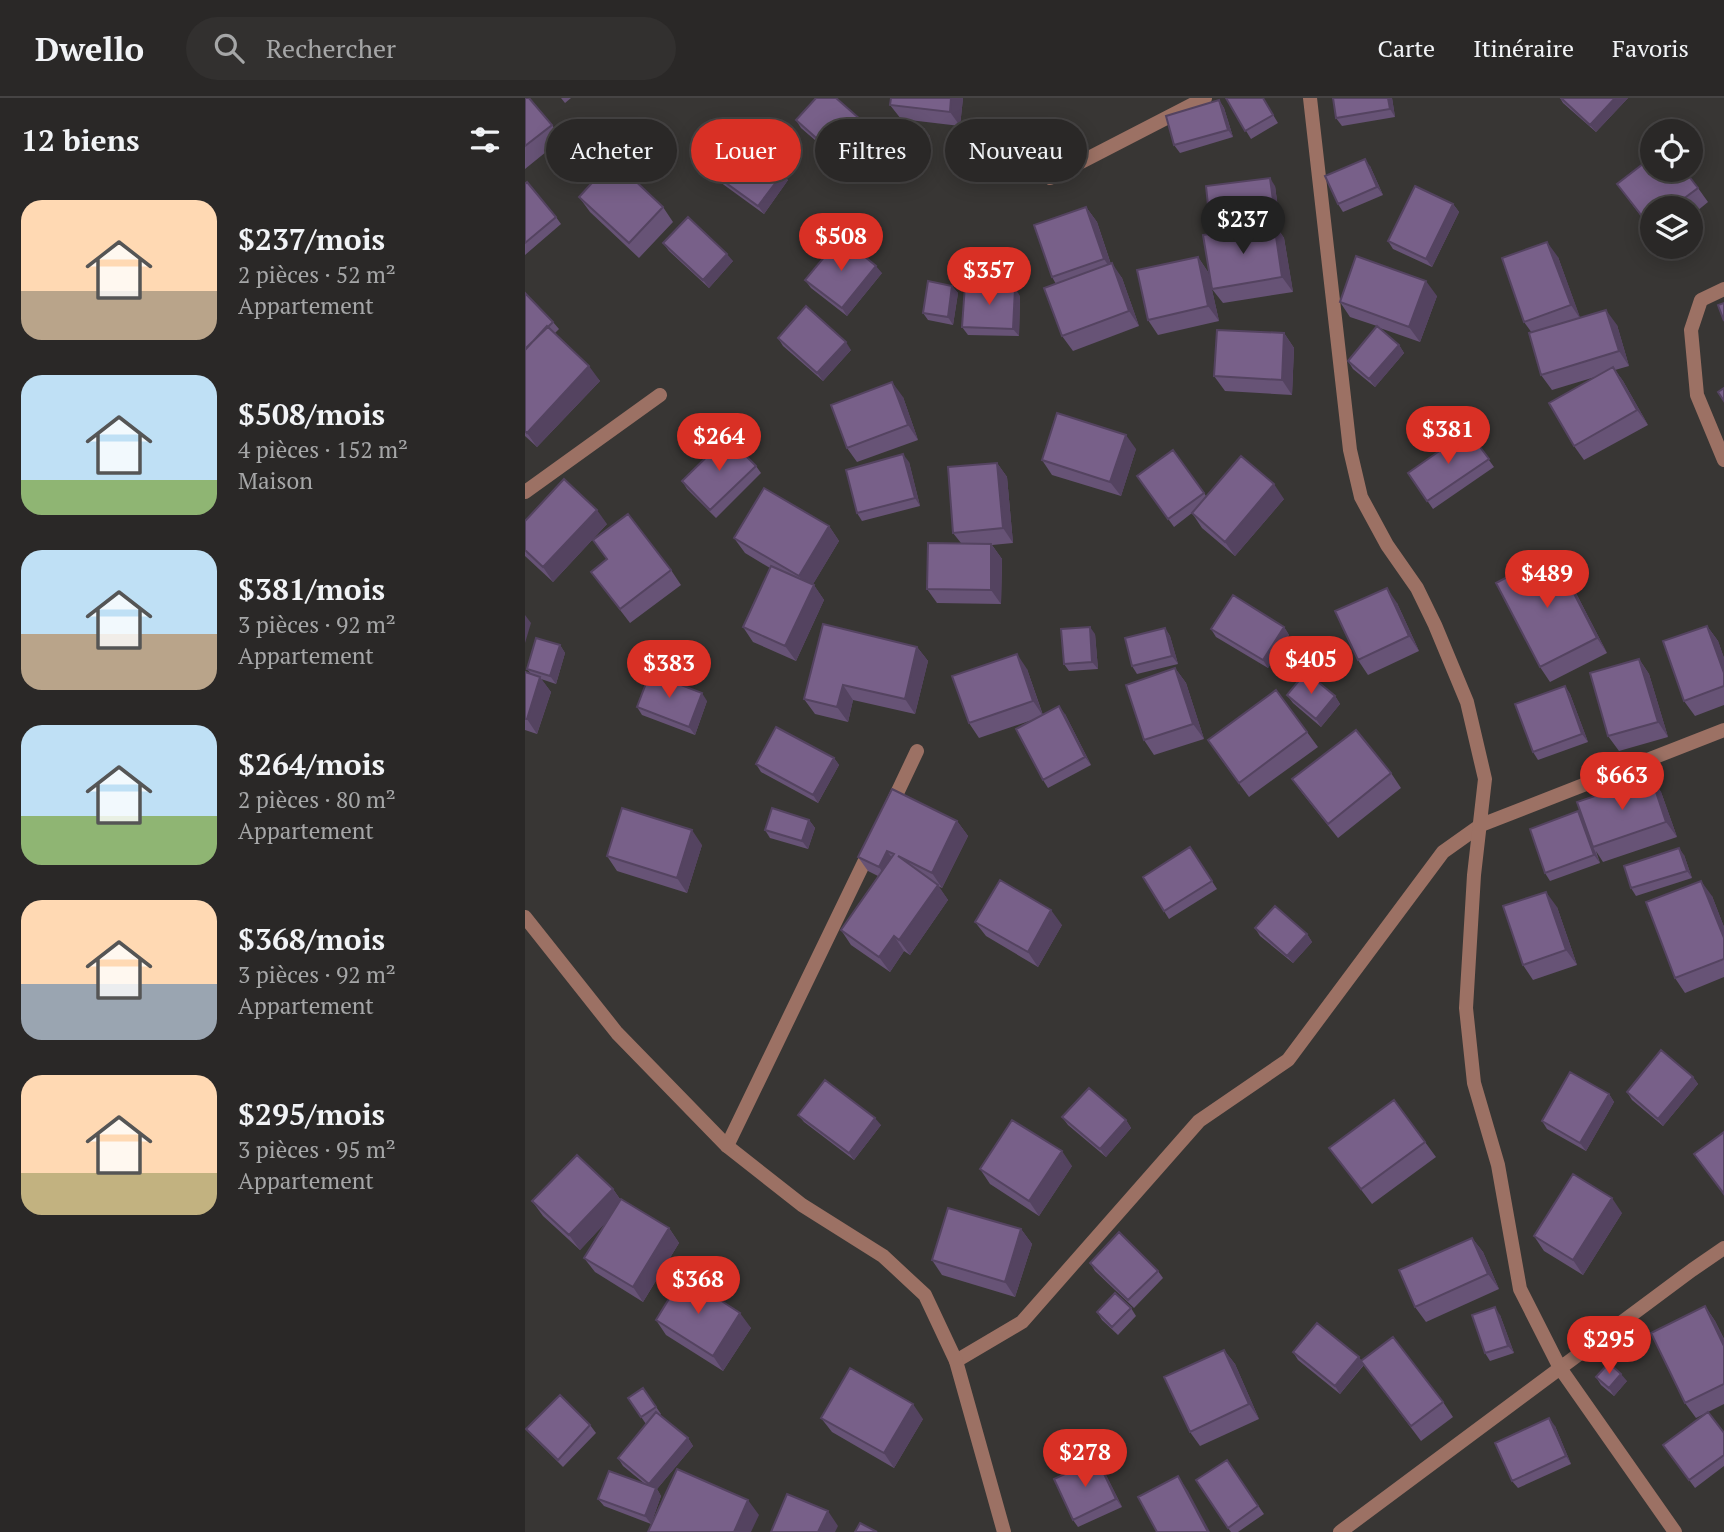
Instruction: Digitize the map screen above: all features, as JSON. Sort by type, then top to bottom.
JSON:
[{"type":"street","points":[[1087,159],[1205,98]]},
{"type":"street","points":[[1310,98],[1350,450],[1361,497],[1387,545],[1417,588],[1435,625],[1467,702],[1485,779],[1474,875],[1466,1008],[1474,1083],[1498,1165],[1520,1289],[1560,1368],[1675,1532]]},
{"type":"street","points":[[1724,289],[1701,300],[1691,330],[1697,395],[1724,460]]},
{"type":"street","points":[[525,492],[660,395]]},
{"type":"street","points":[[956,1361],[1022,1322],[1199,1121],[1288,1059],[1443,852],[1481,825],[1724,730]]},
{"type":"street","points":[[727,1146],[918,751]]},
{"type":"street","points":[[525,917],[617,1033],[727,1146],[802,1205],[883,1256],[925,1295],[956,1361],[1004,1532]]},
{"type":"street","points":[[1340,1532],[1724,1248]]},
{"type":"building","points":[[525,98],[529,98],[547,119],[546,130],[525,146]]},
{"type":"building","points":[[816,98],[836,98],[860,119],[815,119],[815,137],[801,124],[801,119],[797,119]]},
{"type":"building","points":[[891,98],[951,98],[950,112],[890,105]]},
{"type":"building","points":[[1226,98],[1263,98],[1273,115],[1245,131]]},
{"type":"building","points":[[1333,98],[1388,98],[1390,109],[1336,118]]},
{"type":"building","points":[[1561,98],[1615,98],[1590,125]]},
{"type":"building","points":[[1219,100],[1228,130],[1174,145],[1166,116]]},
{"type":"building","points":[[1365,159],[1377,187],[1338,204],[1325,176]]},
{"type":"building","points":[[1640,166],[1640,182],[1693,182],[1698,188],[1687,196],[1640,196],[1640,213],[1617,184]]},
{"type":"building","points":[[1270,178],[1275,215],[1210,224],[1206,186]]},
{"type":"building","points":[[527,182],[556,217],[525,243],[525,184]]},
{"type":"building","points":[[593,182],[636,182],[663,207],[629,243],[579,197]]},
{"type":"building","points":[[725,182],[776,182],[758,206]]},
{"type":"building","points":[[1415,186],[1453,204],[1426,259],[1388,241]]},
{"type":"building","points":[[1086,207],[1104,259],[1052,277],[1034,225]]},
{"type":"building","points":[[688,217],[727,254],[703,280],[663,243]]},
{"type":"building","points":[[1274,223],[1282,277],[1212,289],[1203,235]]},
{"type":"building","points":[[841,237],[876,266],[842,308],[805,280]]},
{"type":"building","points":[[1547,242],[1571,305],[1524,322],[1502,258]]},
{"type":"building","points":[[1356,256],[1426,281],[1409,327],[1340,302]]},
{"type":"building","points":[[1198,257],[1208,306],[1148,320],[1137,270]]},
{"type":"building","points":[[1112,263],[1129,311],[1062,336],[1044,288]]},
{"type":"building","points":[[928,281],[952,286],[948,317],[923,313]]},
{"type":"building","points":[[965,285],[1015,288],[1013,329],[962,327]]},
{"type":"building","points":[[525,293],[553,322],[525,349]]},
{"type":"building","points":[[1724,303],[1724,321],[1718,305]]},
{"type":"building","points":[[806,306],[846,342],[817,373],[778,338]]},
{"type":"building","points":[[1606,310],[1619,351],[1541,375],[1529,333]]},
{"type":"building","points":[[547,326],[589,366],[527,433],[525,350]]},
{"type":"building","points":[[1377,326],[1399,345],[1369,379],[1348,361]]},
{"type":"building","points":[[1217,330],[1284,333],[1282,380],[1214,376]]},
{"type":"building","points":[[1613,367],[1637,410],[1574,446],[1549,403]]},
{"type":"building","points":[[892,382],[908,425],[847,448],[831,405]]},
{"type":"building","points":[[1724,388],[1724,401],[1718,392]]},
{"type":"building","points":[[1057,413],[1126,435],[1110,482],[1042,460]]},
{"type":"building","points":[[1468,431],[1489,459],[1427,501],[1408,473]]},
{"type":"building","points":[[727,437],[756,466],[710,510],[682,481]]},
{"type":"building","points":[[1173,450],[1204,493],[1168,519],[1137,476]]},
{"type":"building","points":[[903,454],[915,498],[857,513],[846,470]]},
{"type":"building","points":[[1241,456],[1274,484],[1225,542],[1192,513]]},
{"type":"building","points":[[997,463],[1003,528],[953,533],[948,467]]},
{"type":"building","points":[[564,479],[597,510],[543,567],[525,550],[525,521]]},
{"type":"building","points":[[764,488],[829,526],[799,576],[734,538]]},
{"type":"building","points":[[628,514],[671,570],[620,609],[591,572],[607,559],[593,540]]},
{"type":"building","points":[[928,543],[991,544],[991,590],[927,589]]},
{"type":"building","points":[[1553,553],[1597,638],[1540,667],[1496,583]]},
{"type":"building","points":[[771,566],[814,585],[785,646],[743,627]]},
{"type":"building","points":[[1387,588],[1409,636],[1358,660],[1335,611]]},
{"type":"building","points":[[1233,595],[1284,627],[1263,660],[1211,629]]},
{"type":"building","points":[[823,624],[917,647],[905,699],[843,685],[837,707],[804,699]]},
{"type":"building","points":[[1707,626],[1724,673],[1724,686],[1684,701],[1663,641]]},
{"type":"building","points":[[1090,627],[1092,662],[1064,664],[1061,629]]},
{"type":"building","points":[[1165,628],[1172,656],[1132,666],[1125,638]]},
{"type":"building","points":[[536,638],[560,645],[550,676],[527,669]]},
{"type":"building","points":[[1017,654],[1033,701],[969,723],[952,676]]},
{"type":"building","points":[[1639,659],[1658,722],[1608,736],[1590,673]]},
{"type":"building","points":[[1175,668],[1193,724],[1144,740],[1126,685]]},
{"type":"building","points":[[525,672],[540,677],[527,719],[525,719]]},
{"type":"building","points":[[1306,672],[1335,696],[1316,719],[1287,695]]},
{"type":"building","points":[[650,673],[702,693],[689,727],[637,707]]},
{"type":"building","points":[[1565,686],[1582,734],[1533,752],[1515,704]]},
{"type":"building","points":[[1276,690],[1307,732],[1239,783],[1208,740]]},
{"type":"building","points":[[1059,706],[1085,757],[1043,780],[1016,729]]},
{"type":"building","points":[[776,727],[834,758],[813,795],[756,764]]},
{"type":"building","points":[[1356,730],[1391,773],[1328,824],[1292,779]]},
{"type":"building","points":[[1651,777],[1666,822],[1593,847],[1577,802]]},
{"type":"building","points":[[892,789],[957,821],[932,873],[898,856],[938,885],[899,940],[894,936],[879,957],[841,930],[894,854],[887,851],[879,867],[858,857]]},
{"type":"building","points":[[622,808],[692,830],[677,878],[607,856]]},
{"type":"building","points":[[772,808],[809,820],[802,841],[765,830]]},
{"type":"building","points":[[1578,811],[1594,855],[1545,873],[1530,829]]},
{"type":"building","points":[[1190,847],[1212,881],[1164,911],[1143,877]]},
{"type":"building","points":[[1679,848],[1687,871],[1631,888],[1624,866]]},
{"type":"building","points":[[1000,880],[1051,910],[1028,952],[975,922]]},
{"type":"building","points":[[1701,881],[1724,938],[1724,959],[1675,978],[1646,902]]},
{"type":"building","points":[[1546,892],[1566,950],[1523,965],[1503,906]]},
{"type":"building","points":[[1275,906],[1307,934],[1287,956],[1255,928]]},
{"type":"building","points":[[1661,1050],[1693,1077],[1658,1119],[1627,1092]]},
{"type":"building","points":[[1570,1072],[1609,1094],[1580,1143],[1542,1121]]},
{"type":"building","points":[[825,1080],[875,1118],[849,1153],[798,1115]]},
{"type":"building","points":[[1089,1088],[1126,1120],[1100,1149],[1062,1117]]},
{"type":"building","points":[[1394,1100],[1425,1142],[1361,1189],[1329,1148]]},
{"type":"building","points":[[1012,1120],[1062,1151],[1029,1201],[980,1169]]},
{"type":"building","points":[[1724,1132],[1724,1194],[1694,1154]]},
{"type":"building","points":[[577,1155],[613,1189],[569,1235],[532,1201]]},
{"type":"building","points":[[1573,1174],[1612,1198],[1573,1260],[1534,1236]]},
{"type":"building","points":[[621,1199],[669,1228],[633,1287],[584,1258]]},
{"type":"building","points":[[948,1208],[1021,1229],[1005,1282],[932,1260]]},
{"type":"building","points":[[1119,1232],[1158,1271],[1128,1300],[1090,1263]]},
{"type":"building","points":[[1472,1238],[1488,1274],[1415,1307],[1399,1270]]},
{"type":"building","points":[[702,1259],[723,1269],[711,1291],[691,1279]]},
{"type":"building","points":[[683,1276],[740,1313],[713,1356],[656,1320]]},
{"type":"building","points":[[1115,1293],[1131,1308],[1112,1327],[1097,1312]]},
{"type":"building","points":[[1705,1306],[1724,1346],[1724,1384],[1685,1403],[1651,1333]]},
{"type":"building","points":[[1495,1307],[1508,1346],[1485,1353],[1472,1315]]},
{"type":"building","points":[[1317,1323],[1359,1357],[1335,1386],[1293,1352]]},
{"type":"building","points":[[1393,1337],[1443,1402],[1411,1426],[1361,1361]]},
{"type":"building","points":[[1224,1350],[1249,1404],[1190,1432],[1164,1377]]},
{"type":"building","points":[[1609,1363],[1621,1374],[1609,1388],[1596,1377]]},
{"type":"building","points":[[850,1368],[913,1404],[884,1453],[821,1418]]},
{"type":"building","points":[[643,1388],[656,1407],[641,1417],[628,1398]]},
{"type":"building","points":[[560,1395],[590,1425],[558,1460],[526,1429]]},
{"type":"building","points":[[656,1412],[688,1438],[649,1484],[618,1458]]},
{"type":"building","points":[[1708,1412],[1724,1433],[1724,1455],[1689,1480],[1663,1445]]},
{"type":"building","points":[[1549,1418],[1566,1456],[1512,1481],[1495,1443]]},
{"type":"building","points":[[1097,1459],[1116,1499],[1073,1520],[1054,1479]]},
{"type":"building","points":[[1227,1460],[1258,1506],[1228,1528],[1196,1480]]},
{"type":"building","points":[[677,1469],[748,1500],[734,1532],[648,1532]]},
{"type":"building","points":[[609,1471],[656,1488],[645,1516],[598,1499]]},
{"type":"building","points":[[1178,1476],[1208,1532],[1157,1532],[1138,1497]]},
{"type":"building","points":[[787,1494],[828,1511],[818,1532],[771,1532]]},
{"type":"building","points":[[860,1523],[877,1532],[855,1532]]}]
